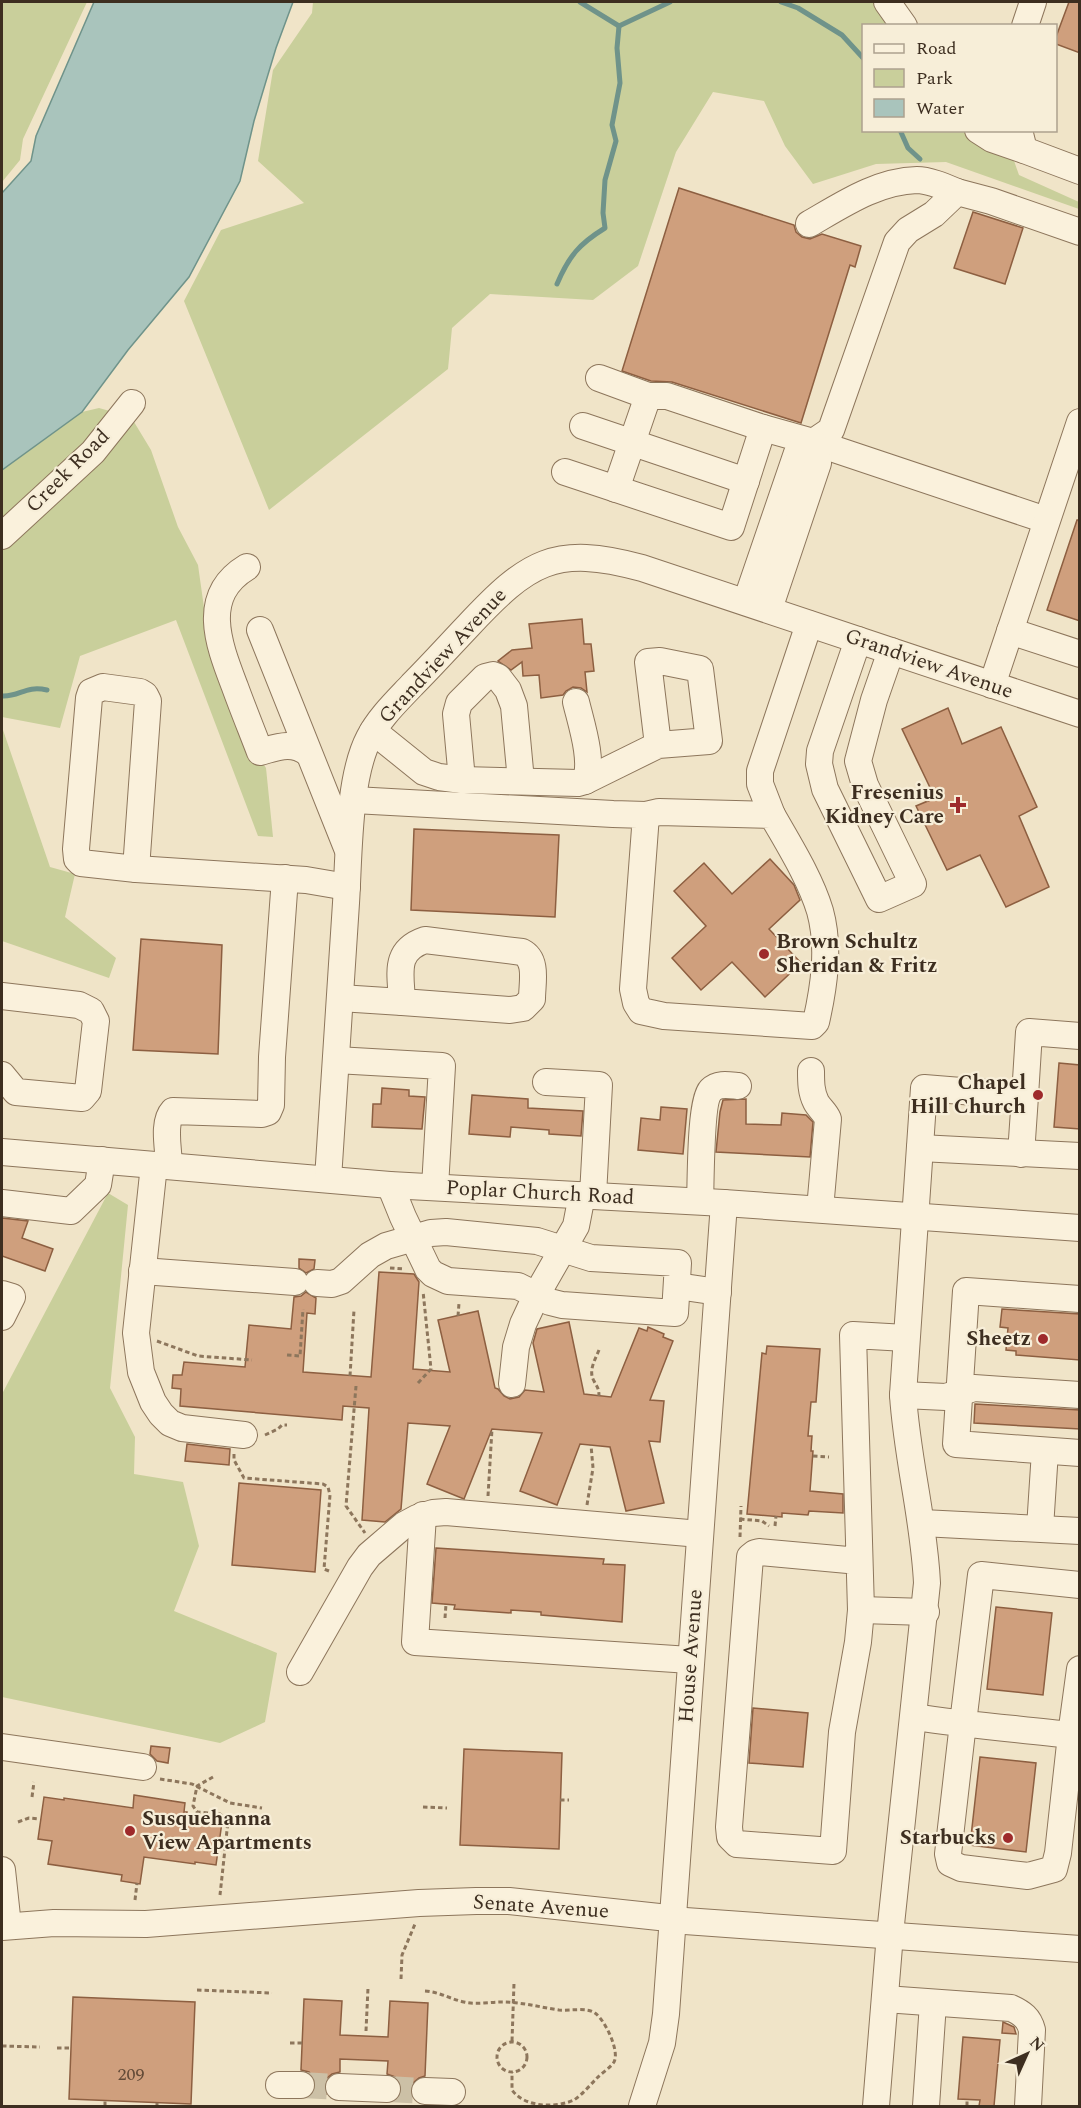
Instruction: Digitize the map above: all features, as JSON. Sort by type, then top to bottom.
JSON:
[{"type":"street","points":[[887,2],[903,24]]},
{"type":"street","points":[[1025,24],[1033,2]]},
{"type":"street","points":[[981,132],[992,139],[1022,140],[1080,171]]},
{"type":"street","points":[[809,224],[849,200],[888,185],[918,180],[991,201],[1080,232]]},
{"type":"street","points":[[813,442],[831,430],[897,242],[908,230],[934,214],[957,192]]},
{"type":"street","points":[[599,378],[648,396],[667,396],[813,442],[1046,520]]},
{"type":"street","points":[[616,489],[648,396]]},
{"type":"street","name":"Creek Road","points":[[2,536],[93,452],[132,403]]},
{"type":"street","points":[[993,685],[1080,422]]},
{"type":"street","points":[[583,426],[746,480]]},
{"type":"street","points":[[565,472],[731,527],[763,428]]},
{"type":"street","points":[[757,606],[818,463],[813,442]]},
{"type":"street","name":"Grandview Avenue","points":[[328,1179],[347,887],[354,800],[360,760],[374,731],[394,705],[491,602],[527,572],[546,563],[569,557],[612,560],[642,567],[1080,714]]},
{"type":"street","points":[[247,567],[235,574],[226,585],[219,600],[217,615],[220,649],[260,752],[291,745],[301,747],[308,753]]},
{"type":"street","points":[[646,815],[633,988],[636,1003],[641,1011],[664,1016],[812,1026],[816,1022],[823,989],[825,933],[820,910],[807,881],[772,815],[760,784],[759,771],[809,624]]},
{"type":"street","points":[[260,630],[350,853]]},
{"type":"street","points":[[1010,631],[1080,654]]},
{"type":"street","points":[[858,640],[820,751],[819,764],[825,789],[879,899],[914,884],[865,785],[858,761],[874,700],[891,651]]},
{"type":"street","points":[[462,780],[456,714],[459,703],[485,677],[493,675],[498,677],[508,690],[514,706],[521,782]]},
{"type":"street","points":[[136,869],[148,701],[140,692],[103,687],[91,693],[89,698],[76,849],[77,860],[81,863],[136,869],[285,878],[347,887]]},
{"type":"street","points":[[576,702],[586,745],[589,774],[585,781]]},
{"type":"street","points":[[374,731],[424,772],[439,777],[462,780],[578,783],[658,745]]},
{"type":"street","points":[[354,800],[614,814],[646,815],[659,812],[772,815]]},
{"type":"street","points":[[252,1434],[182,1428],[170,1423],[153,1402],[141,1372],[136,1333],[142,1271],[169,1115],[173,1111],[262,1114],[268,1112],[271,1105],[272,1057],[285,878]]},
{"type":"street","points":[[340,998],[510,1010],[523,1008],[532,999],[531,959],[522,952],[425,940],[414,944],[402,958],[402,1002]]},
{"type":"street","points":[[2,996],[79,1005],[91,1011],[96,1021],[88,1091],[82,1098],[16,1092],[2,1075]]},
{"type":"street","points":[[1021,1154],[1029,1032],[1080,1036]]},
{"type":"street","points":[[336,1060],[442,1066],[435,1187]]},
{"type":"street","points":[[811,1071],[811,1088],[817,1104],[828,1119],[820,1209]]},
{"type":"street","points":[[512,1384],[519,1335],[537,1294],[576,1226],[587,1195],[599,1085],[546,1082]]},
{"type":"street","name":"House Avenue","points":[[642,2106],[662,2043],[666,2014],[718,1292],[704,1112],[708,1095],[712,1089],[719,1085],[738,1086]]},
{"type":"street","points":[[876,2106],[890,1935],[926,1612],[927,1583],[922,1523],[908,1449],[903,1395],[924,1088],[1025,1096]]},
{"type":"street","points":[[920,1148],[1080,1156]]},
{"type":"street","name":"Poplar Church Road","points":[[2,1152],[390,1185],[712,1202],[1080,1228]]},
{"type":"street","points":[[2,1203],[71,1211],[98,1185],[102,1160]]},
{"type":"street","points":[[142,1271],[332,1284],[341,1281],[378,1249],[413,1238],[446,1232],[537,1241],[591,1258],[678,1263],[675,1313],[562,1305],[511,1285],[440,1279],[428,1269],[413,1238],[392,1194],[390,1185]]},
{"type":"street","points":[[677,1286],[718,1292]]},
{"type":"street","points":[[1080,1299],[966,1291],[956,1444],[1080,1453]]},
{"type":"street","points":[[2,1294],[12,1297],[2,1317]]},
{"type":"street","points":[[859,1561],[759,1552],[755,1552],[750,1557],[729,1827],[730,1837],[737,1844],[833,1851],[842,1732],[858,1642],[861,1610],[853,1335],[906,1338]]},
{"type":"street","points":[[903,1395],[946,1397],[974,1388],[1080,1395]]},
{"type":"street","points":[[1040,1528],[1045,1451]]},
{"type":"street","points":[[300,1672],[363,1561],[404,1525],[423,1515],[446,1512],[700,1534]]},
{"type":"street","points":[[423,1515],[415,1641],[690,1660]]},
{"type":"street","points":[[922,1523],[1080,1531]]},
{"type":"street","points":[[1080,1585],[981,1575],[948,1854],[948,1860],[952,1866],[1028,1876],[1051,1862],[1080,1669]]},
{"type":"street","points":[[861,1610],[926,1612]]},
{"type":"street","points":[[914,1717],[1071,1735]]},
{"type":"street","points":[[2,1748],[151,1775]]},
{"type":"street","points":[[2,1870],[5,1926]]},
{"type":"street","name":"Senate Avenue","points":[[5,1926],[54,1923],[146,1924],[419,1903],[509,1901],[672,1919],[1080,1949]]},
{"type":"street","points":[[885,2000],[1011,2008],[1022,2013],[1030,2022],[1032,2030],[1028,2106]]},
{"type":"street","points":[[926,2106],[933,2003]]},
{"type":"street","points":[[339,2087],[387,2089]]},
{"type":"street","points":[[425,2091],[452,2092]]},
{"type":"path","points":[[385,1268],[408,1270]]},
{"type":"path","points":[[418,1383],[430,1368],[422,1281]]},
{"type":"path","points":[[458,1316],[459,1303]]},
{"type":"path","points":[[287,1355],[300,1356],[303,1309]]},
{"type":"path","points":[[350,1376],[354,1310]]},
{"type":"path","points":[[154,1340],[198,1356],[252,1360]]},
{"type":"path","points":[[599,1350],[591,1372],[598,1386],[599,1396]]},
{"type":"path","points":[[356,1386],[346,1506],[364,1532],[369,1535]]},
{"type":"path","points":[[252,1434],[266,1435],[282,1425],[287,1425]]},
{"type":"path","points":[[487,1506],[492,1429]]},
{"type":"path","points":[[586,1508],[593,1468],[591,1444]]},
{"type":"path","points":[[813,1456],[829,1457]]},
{"type":"path","points":[[234,1460],[244,1478],[323,1484],[328,1487],[330,1495],[324,1569],[328,1571]]},
{"type":"path","points":[[740,1539],[741,1506]]},
{"type":"path","points":[[775,1526],[776,1516]]},
{"type":"path","points":[[740,1519],[762,1521],[769,1526]]},
{"type":"path","points":[[445,1618],[446,1604]]},
{"type":"path","points":[[151,1775],[196,1786],[230,1803],[262,1809]]},
{"type":"path","points":[[196,1786],[213,1777]]},
{"type":"path","points":[[32,1797],[34,1782]]},
{"type":"path","points":[[196,1786],[194,1809],[200,1813],[220,1814],[228,1821],[220,1895]]},
{"type":"path","points":[[560,1800],[569,1800]]},
{"type":"path","points":[[423,1807],[447,1808]]},
{"type":"path","points":[[18,1822],[29,1818],[39,1819]]},
{"type":"path","points":[[135,1900],[137,1883]]},
{"type":"path","points":[[401,1979],[402,1955],[418,1917]]},
{"type":"path","points":[[512,2042],[514,1983]]},
{"type":"path","points":[[366,2031],[368,1988]]},
{"type":"path","points":[[198,1990],[272,1993]]},
{"type":"path","points":[[426,1991],[438,1992],[465,2003],[514,2003],[595,2013],[609,2033],[616,2054],[609,2067],[581,2095],[568,2103],[559,2105],[541,2106],[523,2101],[512,2090],[512,2072]]},
{"type":"path","points":[[512,2042],[524,2048],[527,2056],[521,2069],[512,2072],[500,2064],[497,2055],[502,2046],[512,2042]]},
{"type":"path","points":[[290,2043],[302,2043]]},
{"type":"path","points":[[2,2046],[40,2047]]},
{"type":"path","points":[[57,2048],[71,2048]]},
{"type":"path","points":[[967,2106],[968,2099]]},
{"type":"path","points":[[105,2101],[105,2106]]},
{"type":"green space","points":[[2,2],[87,2],[23,139],[20,160],[2,182]]},
{"type":"green space","points":[[313,2],[880,2],[894,24],[862,24],[862,132],[966,132],[1013,158],[1019,175],[1079,202],[1079,209],[946,162],[876,164],[813,184],[785,146],[764,101],[713,92],[676,152],[638,266],[593,300],[490,294],[452,328],[448,369],[269,510],[184,301],[221,230],[304,203],[258,161],[273,70],[312,13]]},
{"type":"green space","points":[[99,408],[131,417],[151,450],[178,527],[198,565],[208,636],[250,744],[266,768],[273,837],[258,836],[176,620],[80,656],[60,728],[2,717],[2,470],[82,412]]},
{"type":"green space","points":[[2,727],[50,867],[75,874],[65,917],[116,958],[109,978],[2,941]]},
{"type":"green space","points":[[108,1193],[128,1205],[110,1388],[135,1437],[134,1474],[183,1482],[199,1546],[174,1611],[277,1653],[265,1722],[220,1743],[2,1697],[2,1394]]},
{"type":"water","points":[[94,2],[293,2],[276,48],[254,121],[240,181],[189,277],[128,350],[82,412],[2,470],[2,193],[31,161],[36,136]]},
{"type":"building","points":[[1069,2],[1080,2],[1080,53],[1057,44],[1057,34]]},
{"type":"building","points":[[679,188],[794,225],[796,232],[802,237],[810,239],[822,234],[861,246],[855,267],[850,265],[801,423],[672,382],[651,381],[622,371]]},
{"type":"building","points":[[973,212],[1023,228],[1005,284],[954,268]]},
{"type":"building","points":[[1077,520],[1080,520],[1080,621],[1047,610]]},
{"type":"building","points":[[582,619],[584,644],[591,644],[594,671],[585,672],[587,692],[573,687],[563,695],[541,698],[539,675],[523,676],[522,662],[511,670],[498,661],[512,650],[532,648],[529,624]]},
{"type":"building","points":[[948,708],[962,744],[1001,727],[1037,807],[1019,816],[1049,887],[1006,907],[980,855],[947,870],[916,806],[935,798],[902,729]]},
{"type":"building","points":[[414,829],[559,835],[555,917],[411,910]]},
{"type":"building","points":[[770,859],[794,885],[800,900],[769,929],[801,963],[765,997],[732,962],[701,990],[672,958],[706,926],[674,891],[704,863],[732,894]]},
{"type":"building","points":[[141,939],[222,945],[218,1054],[133,1050]]},
{"type":"building","points":[[1059,1063],[1080,1065],[1080,1129],[1054,1127]]},
{"type":"building","points":[[382,1088],[409,1090],[409,1096],[425,1097],[422,1129],[372,1127],[373,1104],[381,1104]]},
{"type":"building","points":[[472,1095],[528,1099],[528,1108],[583,1111],[581,1136],[549,1134],[549,1130],[511,1127],[510,1137],[469,1134]]},
{"type":"building","points":[[746,1099],[746,1124],[781,1125],[782,1113],[806,1115],[813,1122],[810,1157],[716,1152],[723,1100]]},
{"type":"building","points":[[661,1107],[687,1109],[683,1154],[638,1150],[641,1118],[660,1120]]},
{"type":"building","points":[[2,1218],[28,1221],[22,1238],[53,1249],[45,1271],[2,1256]]},
{"type":"building","points":[[299,1259],[315,1260],[314,1269],[306,1273],[299,1268]]},
{"type":"building","points":[[379,1272],[414,1274],[419,1282],[413,1369],[450,1372],[438,1320],[478,1311],[495,1388],[510,1399],[519,1397],[525,1390],[544,1392],[533,1343],[537,1329],[569,1322],[584,1394],[611,1397],[639,1328],[647,1331],[648,1327],[673,1341],[650,1400],[664,1401],[660,1442],[649,1441],[664,1503],[626,1511],[610,1447],[580,1444],[557,1505],[520,1491],[542,1433],[492,1429],[464,1499],[427,1484],[450,1426],[408,1423],[401,1509],[385,1522],[362,1520],[369,1408],[343,1406],[342,1420],[180,1406],[181,1389],[172,1388],[173,1375],[182,1375],[184,1362],[245,1367],[249,1325],[291,1329],[294,1297],[306,1292],[316,1298],[315,1314],[307,1313],[303,1372],[371,1377]]},
{"type":"building","name":"Sheetz","points":[[1002,1309],[1080,1314],[1080,1360],[1016,1355],[1016,1351],[1006,1350],[1008,1328],[1000,1327]]},
{"type":"building","points":[[767,1346],[820,1349],[816,1402],[811,1402],[808,1436],[812,1436],[811,1451],[813,1451],[810,1491],[843,1494],[843,1513],[809,1511],[808,1515],[782,1513],[782,1517],[747,1514],[762,1353],[766,1354]]},
{"type":"building","name":"Sheetz","points":[[975,1404],[1080,1410],[1080,1429],[974,1423]]},
{"type":"building","points":[[187,1444],[230,1449],[229,1465],[185,1461]]},
{"type":"building","points":[[239,1483],[321,1490],[315,1572],[232,1565]]},
{"type":"building","points":[[436,1548],[604,1559],[603,1564],[625,1565],[622,1622],[541,1615],[541,1612],[511,1610],[511,1613],[454,1609],[455,1605],[432,1603]]},
{"type":"building","points":[[996,1607],[1052,1613],[1043,1695],[987,1689]]},
{"type":"building","points":[[753,1708],[808,1713],[803,1767],[749,1763]]},
{"type":"building","points":[[151,1746],[170,1748],[168,1763],[157,1761],[150,1754]]},
{"type":"building","points":[[464,1749],[562,1753],[559,1849],[460,1845]]},
{"type":"building","points":[[980,1757],[1036,1763],[1026,1852],[970,1845]]},
{"type":"building","name":"Susquehanna View Apartments","points":[[134,1795],[185,1803],[184,1812],[187,1812],[187,1815],[222,1822],[216,1865],[144,1857],[140,1884],[121,1881],[122,1875],[48,1864],[52,1841],[38,1839],[44,1797],[133,1808]]},
{"type":"building","points":[[73,1997],[195,2002],[191,2104],[69,2099]]},
{"type":"building","points":[[304,1999],[342,2001],[340,2035],[388,2037],[390,2001],[428,2003],[425,2076],[413,2083],[410,2090],[411,2097],[400,2096],[402,2089],[400,2083],[395,2077],[387,2074],[388,2061],[340,2059],[340,2072],[326,2079],[324,2087],[326,2094],[313,2093],[316,2086],[314,2078],[309,2072],[301,2070]]},
{"type":"building","points":[[1003,2022],[1014,2027],[1016,2034],[1002,2033]]},
{"type":"building","points":[[963,2037],[1000,2040],[994,2106],[979,2106],[980,2100],[958,2099]]},
{"type":"waterway","points":[[580,2],[619,26]]},
{"type":"waterway","points":[[619,26],[670,2]]},
{"type":"waterway","points":[[781,2],[798,8],[842,35],[862,57]]},
{"type":"waterway","points":[[557,284],[576,252],[605,228],[603,213],[605,180],[616,141],[612,125],[620,83],[617,48],[619,26]]},
{"type":"waterway","points":[[901,132],[908,148],[920,159]]},
{"type":"waterway","points":[[2,696],[33,689],[47,690]]},
{"type":"tunnel","points":[[301,2085],[339,2087]]},
{"type":"tunnel","points":[[387,2089],[425,2091]]},
{"type":"place","name":"Fresenius Kidney Care","points":[[958,805]]},
{"type":"place","name":"Brown Schultz Sheridan & Fritz","points":[[764,954]]},
{"type":"place","name":"Chapel Hill Church","points":[[1038,1095]]},
{"type":"place","name":"Sheetz","points":[[1043,1339]]},
{"type":"place","name":"Susquehanna View Apartments","points":[[130,1831]]},
{"type":"place","name":"Starbucks","points":[[1008,1838]]}]
